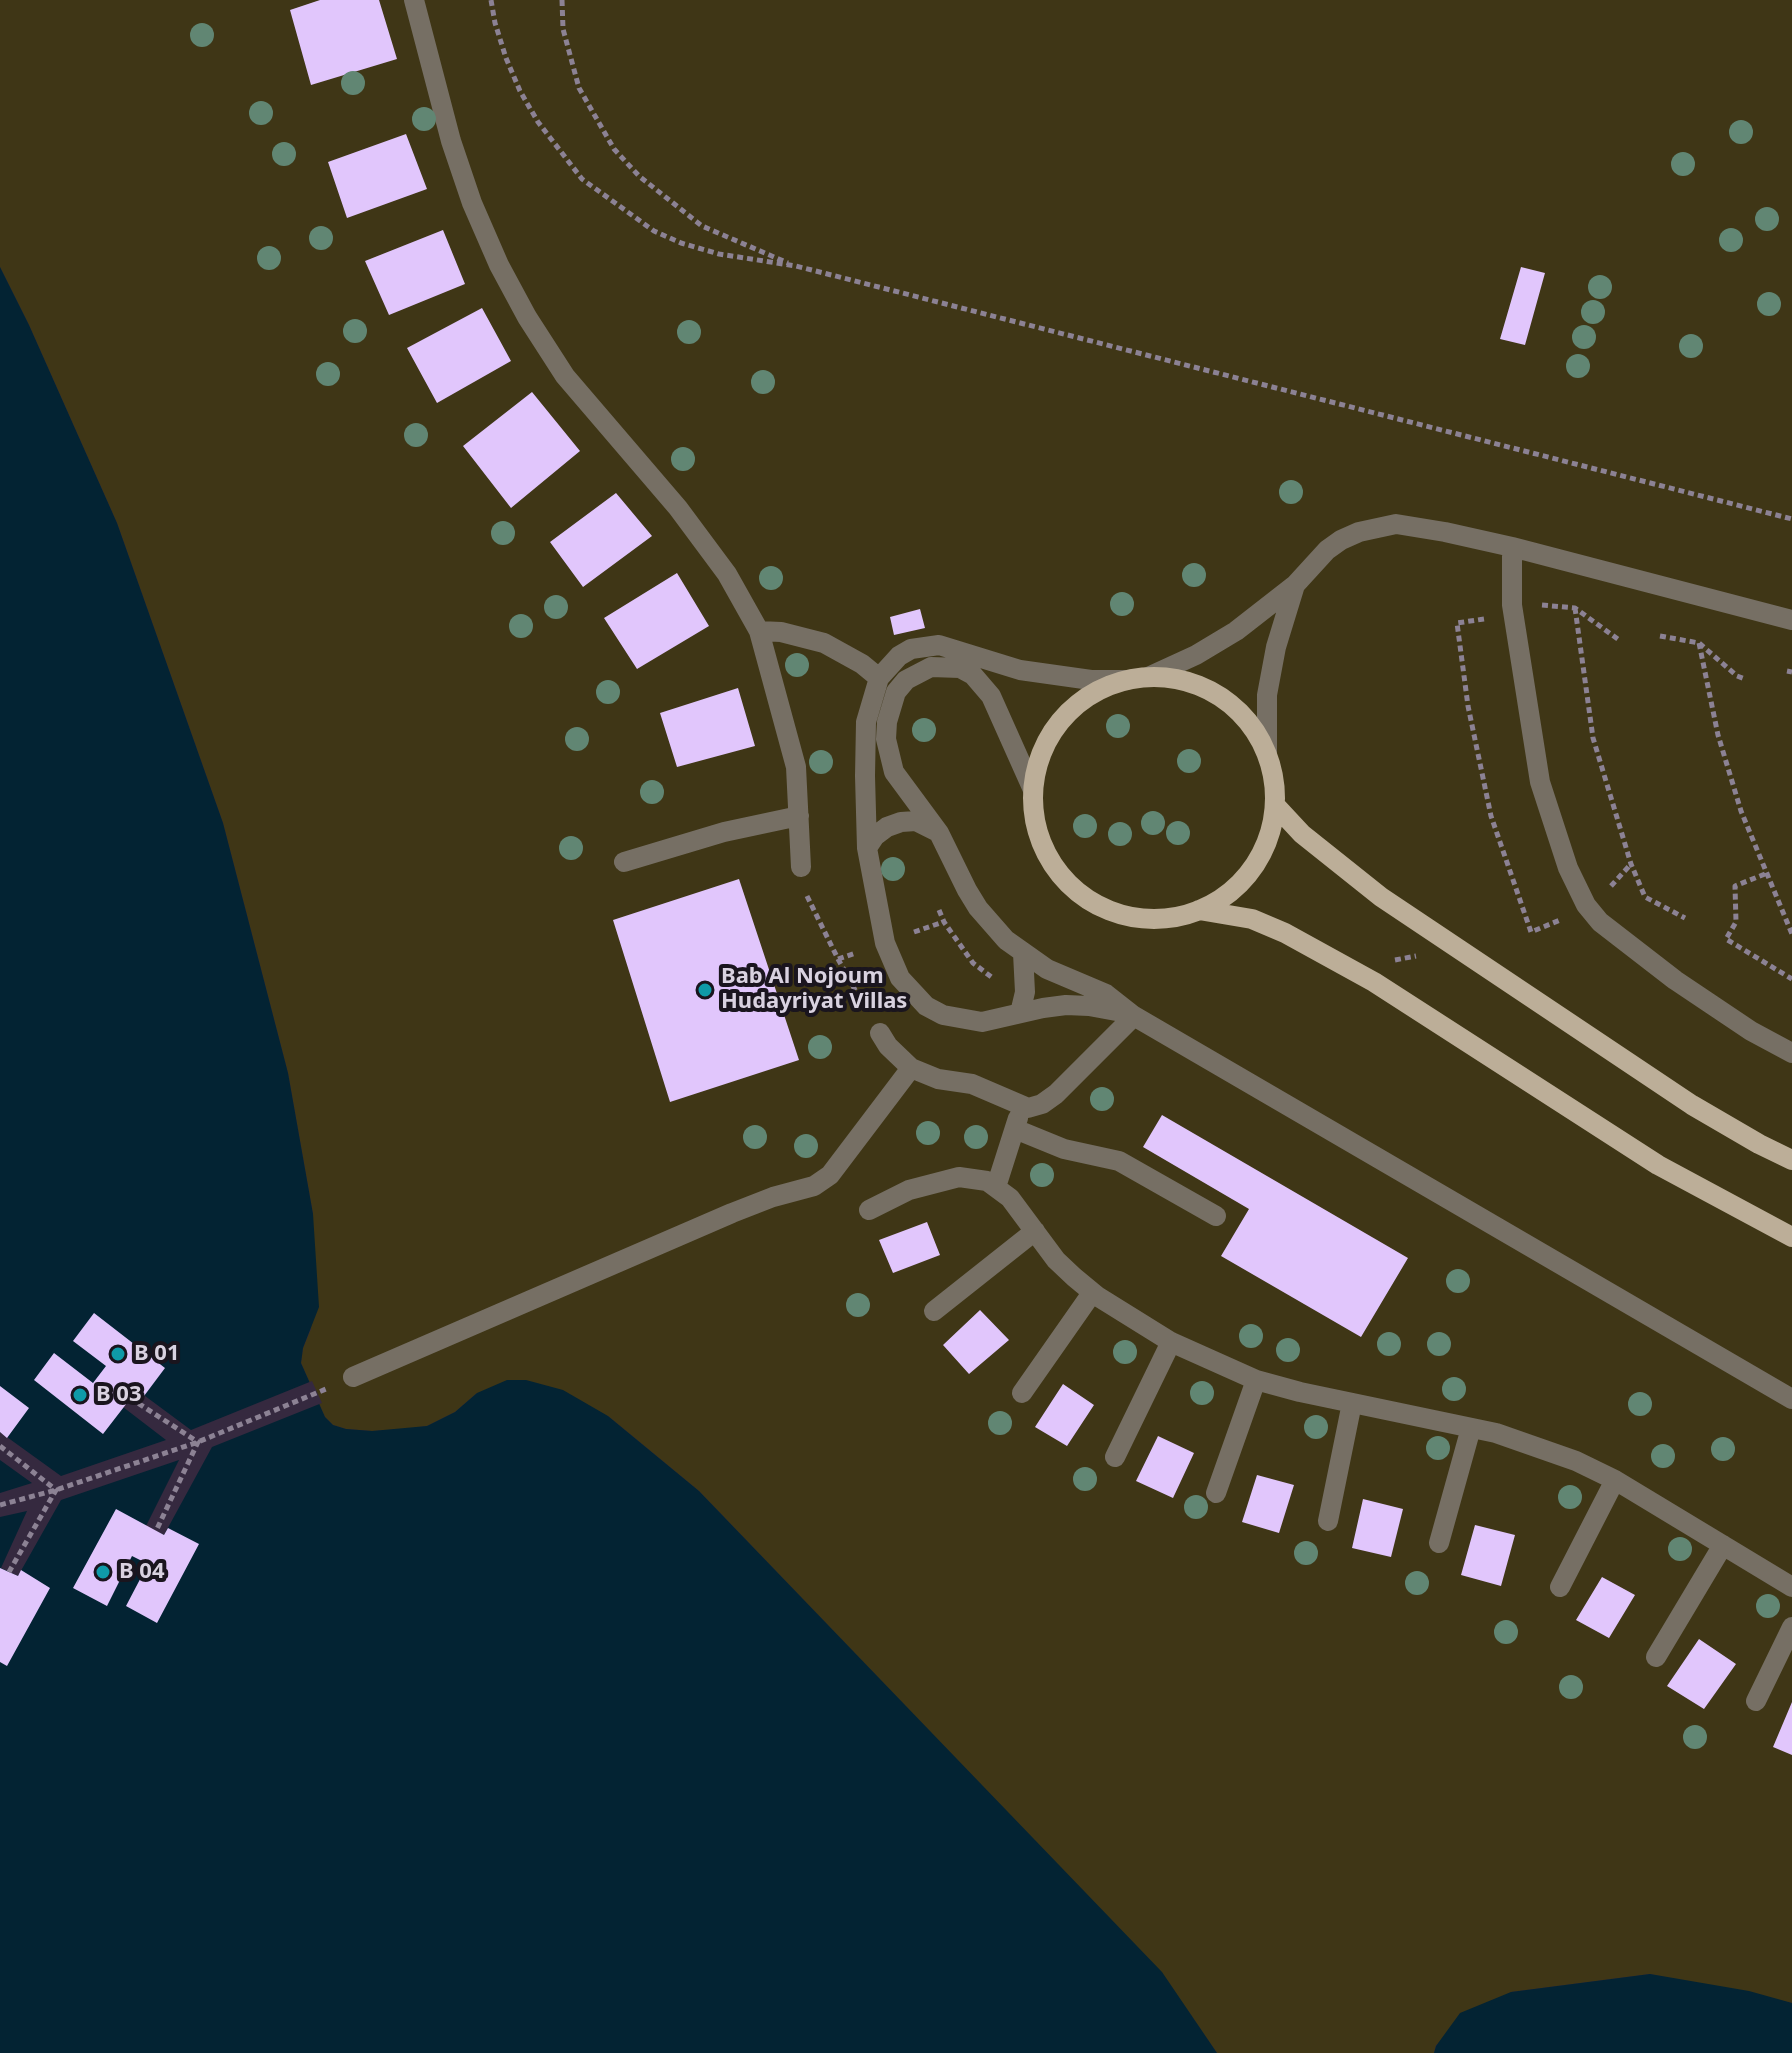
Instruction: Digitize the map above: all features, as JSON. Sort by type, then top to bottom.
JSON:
[{"type":"main road","points":[[1148,677],[1174,678],[1198,685],[1220,696],[1239,712],[1255,731],[1267,753],[1274,779],[1275,805],[1271,832],[1244,879],[1223,897],[1199,910],[1173,917],[1146,919],[1119,914],[1094,904],[1072,888],[1054,868],[1041,844],[1034,817],[1033,790],[1043,747],[1069,712],[1106,687],[1148,677]]},
{"type":"main road","points":[[1275,805],[1302,834],[1381,897],[1692,1105],[1792,1160]]},
{"type":"main road","points":[[1199,910],[1252,919],[1374,982],[1658,1165],[1792,1237]]},
{"type":"lane","points":[[414,0],[451,141],[472,203],[499,265],[527,317],[565,376],[678,508],[727,574],[759,631],[796,767],[801,867]]},
{"type":"lane","points":[[1148,677],[1196,655],[1236,631],[1295,585],[1327,550],[1341,540],[1396,524],[1512,547],[1792,620]]},
{"type":"lane","points":[[1512,547],[1512,605],[1540,782],[1568,868],[1586,905],[1600,922],[1675,980],[1751,1031],[1792,1053]]},
{"type":"lane","points":[[1267,753],[1267,695],[1271,671],[1295,585]]},
{"type":"lane","points":[[759,631],[781,632],[824,643],[853,658],[879,678]]},
{"type":"lane","points":[[1127,680],[1091,680],[1020,670],[939,645],[911,649],[899,656],[879,678],[866,722],[867,848],[885,943],[896,969],[912,993],[926,1006],[943,1015],[982,1022],[1066,1005],[1112,1010],[1134,1016]]},
{"type":"lane","points":[[1033,790],[999,711],[983,684],[960,668],[945,666],[918,672],[896,692],[887,722],[886,739],[894,772],[939,833],[978,908],[1006,940],[1059,975],[1106,994],[1134,1016],[1792,1399]]},
{"type":"lane","points":[[624,862],[724,832],[799,816]]},
{"type":"lane","points":[[867,848],[875,836],[901,822],[916,821],[939,833]]},
{"type":"lane","points":[[1020,1013],[1025,992],[1023,953]]},
{"type":"lane","points":[[880,1033],[888,1046],[911,1068],[938,1079],[972,1084],[1022,1106],[1035,1107],[1056,1094],[1134,1016]]},
{"type":"lane","points":[[353,1377],[732,1213],[814,1186],[830,1175],[841,1162],[911,1068]]},
{"type":"lane","points":[[996,1187],[1022,1106]]},
{"type":"lane","points":[[1015,1129],[1064,1149],[1119,1161],[1216,1216]]},
{"type":"lane","points":[[869,1210],[909,1190],[959,1177],[987,1181],[1010,1198],[1056,1260],[1092,1293],[1171,1342],[1256,1380],[1471,1428],[1537,1446],[1576,1461],[1615,1480],[1792,1587]]},
{"type":"lane","points":[[934,1311],[1035,1231]]},
{"type":"lane","points":[[1022,1393],[1092,1293]]},
{"type":"lane","points":[[1115,1457],[1171,1342]]},
{"type":"lane","points":[[1216,1493],[1256,1380]]},
{"type":"lane","points":[[1328,1521],[1352,1403]]},
{"type":"lane","points":[[1439,1543],[1471,1428]]},
{"type":"lane","points":[[1560,1587],[1615,1480]]},
{"type":"lane","points":[[1656,1657],[1723,1545]]},
{"type":"lane","points":[[1756,1701],[1792,1627]]},
{"type":"path","points":[[491,0],[506,58],[520,91],[538,122],[582,179],[654,231],[681,243],[719,254],[796,266],[1792,519]]},
{"type":"path","points":[[562,0],[563,29],[579,88],[614,149],[639,176],[702,226],[796,266]]},
{"type":"path","points":[[1537,604],[1575,608],[1619,640]]},
{"type":"path","points":[[1575,608],[1593,738],[1631,864],[1645,897],[1685,918]]},
{"type":"path","points":[[1489,618],[1457,623],[1468,706],[1491,816],[1531,932],[1568,917]]},
{"type":"path","points":[[1660,636],[1699,643],[1737,676],[1745,679]]},
{"type":"path","points":[[1699,643],[1718,735],[1741,811],[1792,934]]},
{"type":"path","points":[[1605,892],[1631,864]]},
{"type":"path","points":[[801,867],[807,896],[880,1033]]},
{"type":"path","points":[[1765,874],[1735,886],[1736,922],[1726,939],[1792,979]]},
{"type":"path","points":[[1390,961],[1423,954]]},
{"type":"path","points":[[0,1505],[56,1490],[198,1442],[353,1377]]},
{"type":"path","points":[[130,1398],[198,1442]]},
{"type":"path","points":[[156,1531],[198,1442]]},
{"type":"path","points":[[0,1446],[56,1490]]},
{"type":"path","points":[[9,1572],[56,1490]]},
{"type":"sand","points":[[0,0],[1792,0],[1792,2003],[1650,1974],[1511,1992],[1436,2045],[1434,2053],[1217,2053],[1161,1972],[699,1491],[608,1416],[477,1393],[455,1412],[427,1426],[372,1431],[346,1429],[333,1425],[325,1417],[301,1363],[311,1329],[313,1214],[288,1073],[223,823],[117,523],[0,267]]},
{"type":"water","points":[[0,267],[117,523],[223,823],[288,1073],[313,1214],[319,1307],[303,1348],[301,1363],[325,1417],[333,1425],[346,1429],[372,1431],[427,1426],[455,1412],[477,1393],[507,1380],[526,1380],[563,1390],[608,1416],[699,1491],[1162,1972],[1217,2053],[0,2053]]},
{"type":"water","points":[[1650,1974],[1749,1991],[1792,2003],[1792,2053],[1434,2053],[1460,2013],[1511,1992]]},
{"type":"pier","points":[[312,1381],[322,1403],[212,1447],[164,1535],[146,1526],[179,1460],[61,1500],[18,1576],[1,1568],[27,1511],[0,1517],[0,1493],[32,1483],[0,1460],[0,1432],[61,1476],[166,1440],[123,1407],[137,1390],[191,1430]]},
{"type":"building","points":[[320,0],[379,0],[397,59],[311,85],[290,10]]},
{"type":"building","points":[[406,134],[427,189],[347,218],[328,162]]},
{"type":"building","points":[[443,230],[465,284],[389,315],[365,261]]},
{"type":"building","points":[[1521,267],[1545,273],[1525,345],[1500,339]]},
{"type":"building","points":[[482,308],[511,361],[437,403],[407,348]]},
{"type":"building","points":[[532,392],[580,451],[511,508],[463,446]]},
{"type":"building","points":[[616,493],[652,536],[583,587],[550,542]]},
{"type":"building","points":[[677,573],[709,626],[637,669],[604,618]]},
{"type":"building","points":[[920,609],[925,628],[894,635],[890,617]]},
{"type":"building","points":[[738,688],[755,746],[677,767],[660,713]]},
{"type":"building","name":"Bab Al Nojoum Hudayriyat Villas","points":[[739,879],[799,1060],[670,1102],[613,920]]},
{"type":"building","points":[[1162,1115],[1408,1258],[1361,1337],[1221,1256],[1249,1209],[1143,1147]]},
{"type":"building","points":[[927,1222],[940,1255],[893,1273],[879,1240]]},
{"type":"building","points":[[980,1310],[1009,1340],[969,1374],[943,1345]]},
{"type":"building","points":[[94,1313],[165,1368],[144,1396],[137,1390],[103,1434],[34,1380],[54,1353],[93,1383],[106,1366],[73,1341]]},
{"type":"building","points":[[1063,1384],[1094,1405],[1067,1446],[1035,1427]]},
{"type":"building","points":[[0,1386],[29,1408],[7,1438],[0,1432]]},
{"type":"building","points":[[1158,1436],[1194,1453],[1173,1498],[1136,1481]]},
{"type":"building","points":[[1257,1475],[1294,1485],[1279,1533],[1242,1522]]},
{"type":"building","points":[[1363,1499],[1403,1509],[1391,1557],[1352,1548]]},
{"type":"building","points":[[116,1509],[164,1535],[168,1528],[199,1544],[157,1623],[126,1606],[148,1564],[132,1556],[107,1606],[73,1588]]},
{"type":"building","points":[[1475,1525],[1515,1535],[1501,1586],[1461,1575]]},
{"type":"building","points":[[0,1568],[18,1576],[21,1570],[50,1588],[7,1666],[0,1662]]},
{"type":"building","points":[[1602,1577],[1635,1595],[1609,1638],[1576,1620]]},
{"type":"building","points":[[1699,1639],[1736,1664],[1704,1709],[1667,1686]]},
{"type":"building","points":[[1792,1702],[1792,1755],[1773,1747]]},
{"type":"place","name":"Bab Al Nojoum Hudayriyat Villas","points":[[705,990]]},
{"type":"place","name":"B 01","points":[[118,1354]]},
{"type":"place","name":"B 03","points":[[80,1395]]},
{"type":"place","name":"B 04","points":[[103,1572]]}]
